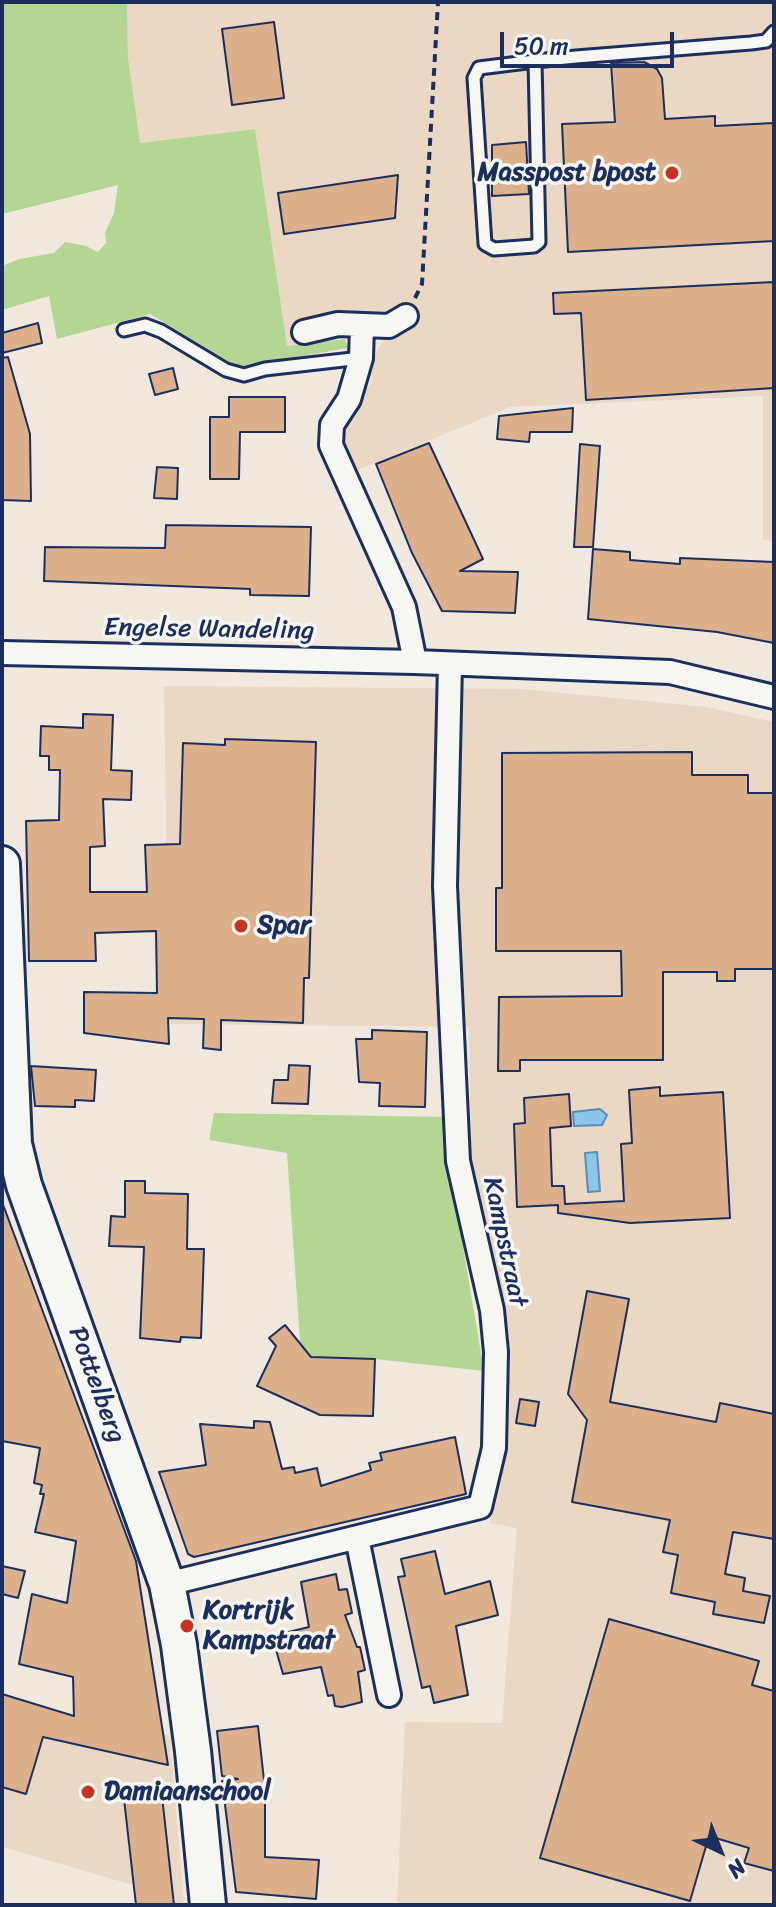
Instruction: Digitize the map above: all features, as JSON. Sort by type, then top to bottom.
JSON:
[{"type":"main road","name":"Pottelberg","points":[[2,864],[7,1120],[24,1185],[167,1584],[191,1735],[208,1905]]},
{"type":"street","points":[[304,332],[338,324],[389,326],[406,316]]},
{"type":"street","points":[[362,326],[361,358],[349,399],[332,425],[331,445],[404,607],[415,662]]},
{"type":"street","name":"Engelse Wandeling","points":[[2,653],[415,662],[670,672],[774,697]]},
{"type":"street","name":"Kampstraat","points":[[167,1584],[480,1507],[494,1448],[496,1352],[492,1310],[458,1161],[445,886],[450,664]]},
{"type":"street","points":[[357,1538],[389,1695]]},
{"type":"lane","points":[[535,61],[539,242],[534,246],[494,249],[485,244],[474,78],[479,68],[535,61],[751,43],[766,41],[774,32]]},
{"type":"lane","points":[[124,330],[145,325],[161,331],[226,370],[244,375],[265,369],[361,358]]},
{"type":"path","points":[[406,316],[422,284],[438,2]]},
{"type":"shaded area","points":[[127,2],[774,2],[774,541],[763,540],[763,396],[510,407],[353,472],[344,435],[349,415],[371,383],[374,356],[388,333],[287,346],[255,129],[139,143],[128,58]]},
{"type":"shaded area","points":[[164,686],[522,689],[707,707],[774,722],[774,1905],[397,1905],[405,1722],[502,1723],[517,1528],[490,1523],[505,1442],[507,1363],[471,1166],[469,1027],[169,1024]]},
{"type":"shaded area","name":"Damiaanschool","points":[[2,1694],[74,1716],[170,1736],[184,1905],[136,1905],[133,1885],[2,1847]]},
{"type":"green space","points":[[2,2],[127,2],[128,58],[140,143],[255,129],[287,346],[345,339],[348,348],[245,366],[232,364],[150,314],[57,339],[49,296],[2,310],[2,266],[19,259],[54,253],[65,242],[98,252],[106,243],[105,233],[114,213],[118,185],[2,214]]},
{"type":"green space","points":[[214,1113],[445,1117],[445,1141],[484,1371],[375,1359],[301,1356],[287,1153],[209,1140]]},
{"type":"water","points":[[600,1109],[607,1115],[602,1125],[574,1126],[573,1112]]},
{"type":"water","points":[[597,1152],[600,1191],[588,1192],[585,1153]]},
{"type":"building","points":[[274,22],[284,98],[232,105],[222,29]]},
{"type":"building","points":[[644,62],[657,69],[662,78],[665,119],[715,116],[715,126],[774,123],[774,241],[568,252],[562,124],[615,122],[611,63]]},
{"type":"building","points":[[526,142],[529,194],[492,196],[492,145]]},
{"type":"building","points":[[398,175],[395,218],[284,234],[278,193]]},
{"type":"building","points":[[774,282],[774,388],[586,400],[581,313],[554,314],[553,293]]},
{"type":"building","points":[[38,323],[42,343],[2,353],[2,333]]},
{"type":"building","points":[[8,357],[30,434],[31,501],[2,500],[2,358]]},
{"type":"building","points":[[173,368],[178,389],[155,395],[149,374]]},
{"type":"building","points":[[229,397],[285,397],[285,432],[240,432],[239,479],[210,479],[210,417],[229,417]]},
{"type":"building","points":[[573,408],[572,432],[530,432],[529,442],[497,439],[499,416]]},
{"type":"building","points":[[429,443],[483,559],[460,571],[518,572],[515,613],[442,611],[412,553],[376,464]]},
{"type":"building","points":[[580,444],[600,446],[593,547],[574,547]]},
{"type":"building","points":[[157,467],[178,468],[177,499],[154,498]]},
{"type":"building","points":[[166,525],[311,527],[309,596],[250,595],[250,589],[44,581],[45,547],[165,548]]},
{"type":"building","points":[[593,549],[630,552],[630,560],[680,564],[680,558],[774,562],[774,643],[717,632],[588,619]]},
{"type":"building","points":[[83,714],[113,715],[111,770],[132,771],[131,800],[103,799],[105,846],[90,847],[90,892],[147,892],[145,845],[180,844],[183,743],[225,745],[225,739],[316,742],[309,978],[304,978],[303,1023],[221,1020],[221,1050],[203,1048],[204,1019],[168,1018],[169,1044],[84,1033],[84,992],[157,993],[156,931],[95,933],[96,961],[29,961],[26,821],[59,820],[60,770],[49,770],[49,756],[40,756],[41,726],[83,728]]},
{"type":"building","points":[[692,752],[692,775],[748,775],[748,793],[774,793],[774,969],[735,969],[735,981],[717,981],[717,972],[663,972],[663,1060],[520,1060],[520,1071],[498,1071],[499,997],[622,996],[621,951],[496,951],[496,888],[502,888],[502,753]]},
{"type":"building","points":[[372,1030],[427,1032],[425,1107],[379,1106],[380,1083],[359,1082],[356,1039],[372,1039]]},
{"type":"building","points":[[289,1065],[310,1066],[308,1104],[272,1103],[274,1080],[288,1080]]},
{"type":"building","points":[[31,1066],[96,1070],[94,1101],[75,1100],[75,1107],[35,1106]]},
{"type":"building","points":[[660,1087],[660,1096],[723,1092],[730,1218],[630,1223],[558,1213],[558,1205],[517,1207],[514,1124],[525,1123],[524,1098],[569,1094],[571,1126],[550,1128],[552,1186],[564,1186],[565,1204],[624,1201],[621,1144],[632,1143],[629,1090]]},
{"type":"building","points":[[125,1181],[145,1181],[145,1193],[188,1194],[187,1249],[204,1249],[201,1338],[181,1337],[180,1342],[140,1338],[144,1247],[109,1246],[111,1216],[125,1217]]},
{"type":"building","points":[[2,1202],[136,1561],[168,1765],[43,1737],[26,1794],[2,1787],[2,1694],[74,1716],[73,1677],[19,1664],[32,1594],[67,1603],[76,1541],[35,1532],[44,1494],[40,1494],[42,1485],[34,1483],[40,1448],[2,1441]]},
{"type":"building","points":[[587,1291],[629,1299],[610,1402],[716,1422],[720,1403],[774,1414],[774,1539],[733,1532],[725,1574],[745,1578],[743,1591],[770,1596],[764,1623],[713,1614],[715,1602],[671,1593],[678,1555],[663,1552],[670,1520],[572,1502],[587,1420],[568,1394]]},
{"type":"building","points":[[285,1325],[311,1357],[375,1359],[373,1416],[320,1415],[257,1386],[276,1346],[269,1338]]},
{"type":"building","points":[[520,1399],[539,1402],[535,1426],[516,1423]]},
{"type":"building","points":[[254,1421],[270,1422],[282,1469],[294,1467],[295,1473],[317,1468],[321,1486],[371,1470],[369,1463],[382,1460],[380,1453],[455,1437],[466,1494],[194,1557],[188,1554],[159,1472],[206,1465],[200,1424],[254,1428]]},
{"type":"building","points":[[435,1551],[445,1594],[490,1581],[498,1615],[456,1626],[468,1695],[434,1703],[430,1686],[422,1688],[398,1577],[405,1576],[401,1559]]},
{"type":"building","points":[[2,1566],[25,1571],[18,1598],[2,1594]]},
{"type":"building","points":[[336,1574],[339,1590],[347,1589],[352,1613],[345,1615],[357,1647],[360,1647],[365,1670],[358,1672],[362,1702],[342,1707],[335,1706],[333,1695],[328,1696],[321,1667],[283,1674],[272,1636],[309,1627],[301,1582]]},
{"type":"building","points":[[609,1619],[759,1661],[752,1685],[774,1691],[774,1871],[744,1863],[749,1848],[709,1836],[690,1901],[540,1858]]},
{"type":"building","points":[[258,1726],[265,1789],[265,1857],[319,1860],[316,1899],[236,1892],[222,1781],[238,1779],[222,1776],[217,1731]]},
{"type":"building","points":[[161,1787],[174,1905],[136,1905],[123,1790]]},
{"type":"place","name":"Masspost bpost","points":[[672,173]]},
{"type":"place","name":"Spar","points":[[241,926]]},
{"type":"place","name":"Kortrijk Kampstraat","points":[[187,1626]]},
{"type":"place","name":"Damiaanschool","points":[[88,1792]]}]
